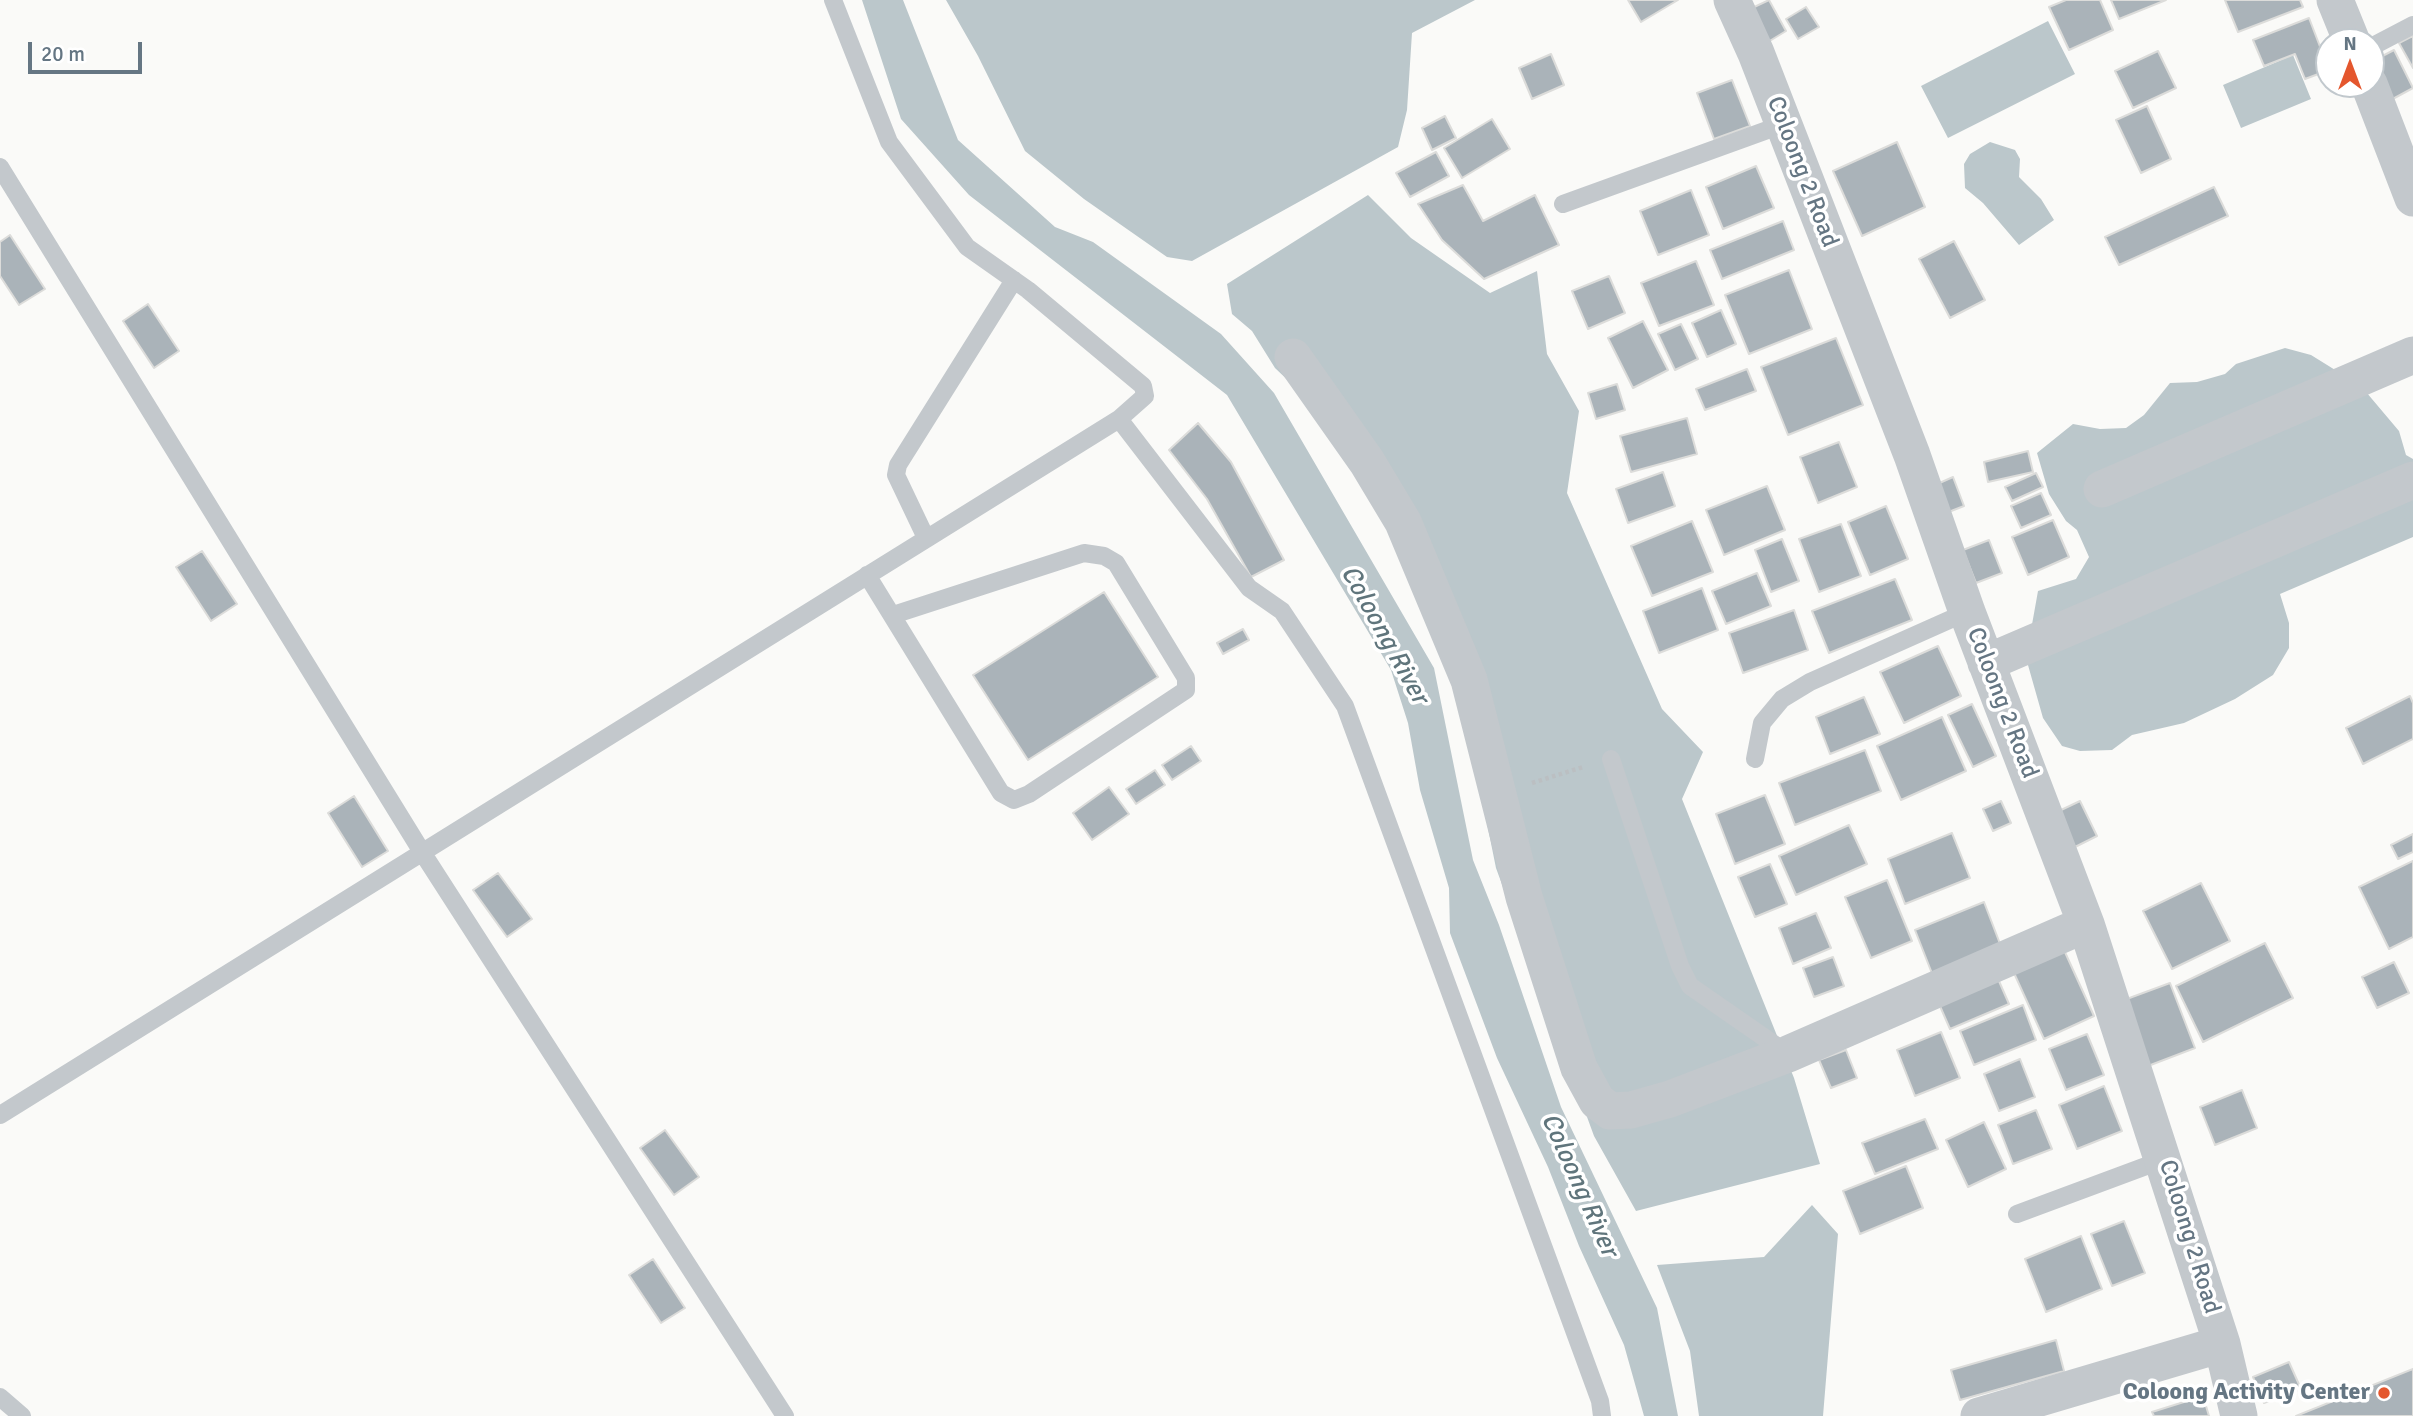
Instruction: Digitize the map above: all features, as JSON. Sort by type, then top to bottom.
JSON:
[{"type":"street","name":"Coloong 2 Road","points":[[1732,0],[1912,455],[1967,612],[2086,924],[2165,1159],[2222,1344],[2239,1416]]},
{"type":"street","points":[[2335,0],[2346,28]]},
{"type":"street","points":[[2374,98],[2413,198]]},
{"type":"street","points":[[2102,489],[2413,355]]},
{"type":"street","points":[[1293,357],[1367,461],[1403,522],[1469,680],[1524,897],[1578,1068],[1597,1101],[1610,1111],[1631,1110],[1670,1099],[1788,1054],[2086,924]]},
{"type":"street","points":[[1986,663],[2413,481]]},
{"type":"street","points":[[1979,1416],[2222,1344]]},
{"type":"lane","points":[[0,1115],[1119,419],[1144,396],[1143,386],[1014,280],[967,247],[889,142],[833,0]]},
{"type":"lane","points":[[2385,40],[2413,25]]},
{"type":"lane","points":[[1563,204],[1783,124]]},
{"type":"lane","points":[[0,167],[422,852],[785,1416]]},
{"type":"lane","points":[[926,538],[896,475],[898,465],[1014,280]]},
{"type":"lane","points":[[1119,419],[1249,588],[1282,611],[1345,706],[1595,1388],[1602,1416]]},
{"type":"lane","points":[[867,575],[1000,793],[1014,800],[1030,794],[1186,690],[1186,678],[1116,563],[1104,556],[1084,553],[893,615]]},
{"type":"lane","points":[[1755,759],[1762,723],[1782,699],[1810,682],[1967,612]]},
{"type":"lane","points":[[1611,759],[1680,966],[1690,986],[1788,1054]]},
{"type":"lane","points":[[2017,1214],[2165,1159]]},
{"type":"lane","points":[[0,1397],[22,1416]]},
{"type":"path","points":[[1497,794],[1611,759]]},
{"type":"water","name":"Coloong River","points":[[862,0],[903,0],[958,140],[1055,227],[1093,242],[1221,334],[1274,393],[1434,668],[1473,860],[1499,925],[1561,1107],[1657,1308],[1678,1416],[1644,1416],[1624,1345],[1579,1246],[1548,1167],[1497,1058],[1450,933],[1449,888],[1420,790],[1408,723],[1391,670],[1227,395],[969,195],[901,119]]},
{"type":"water","points":[[946,0],[1475,0],[1412,33],[1407,110],[1398,147],[1192,261],[1167,257],[1084,199],[1025,151],[978,56]]},
{"type":"water","points":[[2048,21],[2075,74],[1948,138],[1921,86]]},
{"type":"water","points":[[2293,55],[2311,99],[2241,128],[2223,85]]},
{"type":"water","points":[[1990,142],[2015,150],[2020,159],[2019,177],[2041,199],[2054,220],[2019,245],[1983,203],[1965,188],[1964,164],[1970,154]]},
{"type":"water","points":[[1368,195],[1411,238],[1490,293],[1537,271],[1547,354],[1579,411],[1567,493],[1662,709],[1703,752],[1682,799],[1794,1078],[1820,1164],[1636,1211],[1594,1136],[1496,868],[1455,664],[1419,585],[1317,408],[1275,368],[1252,331],[1232,314],[1227,284]]},
{"type":"water","points":[[2285,348],[2311,355],[2361,386],[2399,431],[2406,455],[2413,459],[2413,537],[2280,594],[2289,623],[2289,648],[2273,675],[2235,699],[2184,723],[2132,735],[2112,750],[2080,751],[2062,746],[2043,718],[2026,658],[2038,591],[2076,579],[2089,557],[2077,530],[2066,521],[2049,494],[2037,453],[2073,424],[2100,429],[2126,428],[2144,415],[2170,383],[2197,382],[2225,374],[2236,364]]},
{"type":"water","points":[[1812,1205],[1838,1234],[1823,1416],[1699,1416],[1690,1351],[1657,1265],[1764,1257]]},
{"type":"building","points":[[1628,0],[1678,0],[1641,22]]},
{"type":"building","points":[[1769,0],[1786,31],[1768,42],[1750,9]]},
{"type":"building","points":[[2066,0],[2100,0],[2113,30],[2069,50],[2049,7]]},
{"type":"building","points":[[2111,0],[2166,0],[2119,19]]},
{"type":"building","points":[[2225,0],[2300,0],[2303,7],[2238,32]]},
{"type":"building","points":[[1806,7],[1819,27],[1798,39],[1786,19]]},
{"type":"building","points":[[2309,18],[2315,34],[2315,75],[2305,79],[2295,54],[2264,66],[2253,40]]},
{"type":"building","points":[[2413,36],[2413,68],[2399,43]]},
{"type":"building","points":[[2394,50],[2413,88],[2389,101],[2385,92],[2385,55]]},
{"type":"building","points":[[2158,51],[2176,88],[2133,108],[2115,71]]},
{"type":"building","points":[[1551,54],[1564,85],[1532,99],[1519,68]]},
{"type":"building","points":[[1732,80],[1750,126],[1714,139],[1697,93]]},
{"type":"building","points":[[2147,106],[2171,159],[2141,173],[2116,120]]},
{"type":"building","points":[[1445,116],[1456,138],[1432,150],[1422,128]]},
{"type":"building","points":[[1492,119],[1510,149],[1462,178],[1444,148]]},
{"type":"building","points":[[1897,142],[1925,207],[1862,236],[1833,171]]},
{"type":"building","points":[[1436,152],[1449,176],[1410,197],[1396,173]]},
{"type":"building","points":[[1756,166],[1774,208],[1723,229],[1706,187]]},
{"type":"building","points":[[1463,185],[1483,221],[1535,195],[1559,245],[1484,279],[1442,240],[1418,204]]},
{"type":"building","points":[[2214,187],[2228,216],[2119,265],[2105,237]]},
{"type":"building","points":[[1691,190],[1709,235],[1658,255],[1640,211]]},
{"type":"building","points":[[1783,221],[1794,250],[1722,279],[1710,250]]},
{"type":"building","points":[[10,235],[45,289],[19,305],[0,276],[0,242]]},
{"type":"building","points":[[1954,241],[1985,300],[1950,318],[1919,259]]},
{"type":"building","points":[[1696,261],[1714,305],[1659,326],[1641,283]]},
{"type":"building","points":[[1789,270],[1812,329],[1749,354],[1725,295]]},
{"type":"building","points":[[1609,276],[1625,313],[1588,329],[1572,291]]},
{"type":"building","points":[[148,304],[179,351],[154,368],[123,321]]},
{"type":"building","points":[[1721,310],[1736,344],[1707,357],[1692,323]]},
{"type":"building","points":[[1643,321],[1668,370],[1633,388],[1608,338]]},
{"type":"building","points":[[1681,324],[1698,359],[1675,370],[1658,334]]},
{"type":"building","points":[[1836,338],[1863,405],[1788,435],[1761,367]]},
{"type":"building","points":[[1747,369],[1756,391],[1705,410],[1696,389]]},
{"type":"building","points":[[1617,384],[1625,410],[1596,419],[1588,393]]},
{"type":"building","points":[[1687,418],[1697,454],[1631,472],[1620,436]]},
{"type":"building","points":[[1198,423],[1231,462],[1284,560],[1251,577],[1207,499],[1169,450]]},
{"type":"building","points":[[1839,442],[1857,487],[1818,503],[1800,457]]},
{"type":"building","points":[[2028,451],[2033,472],[1988,482],[1984,462]]},
{"type":"building","points":[[1663,472],[1675,506],[1628,523],[1616,489]]},
{"type":"building","points":[[2036,473],[2043,487],[2012,501],[2005,487]]},
{"type":"building","points":[[1953,477],[1964,506],[1946,513],[1935,485]]},
{"type":"building","points":[[1767,486],[1785,530],[1724,555],[1706,510]]},
{"type":"building","points":[[2041,493],[2051,515],[2021,528],[2011,506]]},
{"type":"building","points":[[1886,506],[1908,559],[1870,575],[1848,522]]},
{"type":"building","points":[[2053,520],[2069,557],[2028,575],[2012,537]]},
{"type":"building","points":[[1692,521],[1713,572],[1652,596],[1631,546]]},
{"type":"building","points":[[1841,524],[1861,576],[1819,592],[1799,539]]},
{"type":"building","points":[[1782,539],[1799,581],[1771,592],[1755,550]]},
{"type":"building","points":[[1989,540],[2002,573],[1976,583],[1963,550]]},
{"type":"building","points":[[202,551],[237,604],[211,621],[176,567]]},
{"type":"building","points":[[1757,573],[1771,606],[1726,624],[1712,591]]},
{"type":"building","points":[[1895,579],[1912,620],[1829,653],[1812,611]]},
{"type":"building","points":[[1702,588],[1718,630],[1659,653],[1643,611]]},
{"type":"building","points":[[1104,592],[1158,677],[1028,760],[973,675]]},
{"type":"building","points":[[1794,610],[1808,650],[1743,673],[1729,633]]},
{"type":"building","points":[[1243,629],[1249,640],[1223,654],[1217,643]]},
{"type":"building","points":[[1938,646],[1961,696],[1904,723],[1880,672]]},
{"type":"building","points":[[2410,696],[2413,703],[2413,739],[2363,764],[2346,728]]},
{"type":"building","points":[[1864,697],[1880,734],[1830,754],[1816,717]]},
{"type":"building","points":[[1972,704],[1996,756],[1973,767],[1948,715]]},
{"type":"building","points":[[1942,717],[1966,771],[1901,800],[1877,746]]},
{"type":"building","points":[[1191,746],[1201,761],[1172,780],[1162,765]]},
{"type":"building","points":[[1865,750],[1881,791],[1795,825],[1779,783]]},
{"type":"building","points":[[1155,770],[1165,785],[1136,804],[1126,789]]},
{"type":"building","points":[[1109,787],[1129,814],[1092,840],[1073,813]]},
{"type":"building","points":[[1765,795],[1785,844],[1735,864],[1716,814]]},
{"type":"building","points":[[354,796],[388,851],[362,867],[328,813]]},
{"type":"building","points":[[2001,801],[2011,823],[1993,831],[1983,809]]},
{"type":"building","points":[[2080,801],[2097,836],[2075,847],[2057,812]]},
{"type":"building","points":[[1849,825],[1867,864],[1796,895],[1779,856]]},
{"type":"building","points":[[1952,833],[1970,878],[1905,904],[1888,859]]},
{"type":"building","points":[[2413,834],[2413,852],[2398,859],[2391,845]]},
{"type":"building","points":[[2413,861],[2413,937],[2389,949],[2359,887]]},
{"type":"building","points":[[1770,864],[1787,904],[1755,917],[1738,877]]},
{"type":"building","points":[[498,873],[532,919],[507,937],[473,890]]},
{"type":"building","points":[[1887,880],[1912,941],[1871,958],[1845,897]]},
{"type":"building","points":[[2201,883],[2230,941],[2172,969],[2143,911]]},
{"type":"building","points":[[1984,902],[2002,949],[1933,976],[1915,930]]},
{"type":"building","points":[[1816,913],[1831,948],[1793,964],[1779,928]]},
{"type":"building","points":[[2265,943],[2293,998],[2203,1042],[2176,986]]},
{"type":"building","points":[[2064,950],[2094,1016],[2044,1039],[2014,973]]},
{"type":"building","points":[[1833,957],[1844,986],[1814,997],[1803,968]]},
{"type":"building","points":[[2394,962],[2409,993],[2377,1008],[2362,977]]},
{"type":"building","points":[[1995,972],[2009,1004],[1950,1029],[1936,997]]},
{"type":"building","points":[[2170,983],[2195,1048],[2148,1066],[2124,1000]]},
{"type":"building","points":[[2023,1005],[2036,1040],[1974,1065],[1960,1031]]},
{"type":"building","points":[[1941,1032],[1960,1078],[1915,1096],[1897,1050]]},
{"type":"building","points":[[2087,1034],[2104,1075],[2066,1090],[2049,1049]]},
{"type":"building","points":[[1846,1050],[1857,1078],[1831,1088],[1819,1060]]},
{"type":"building","points":[[2020,1059],[2035,1097],[1999,1111],[1984,1074]]},
{"type":"building","points":[[2104,1086],[2122,1131],[2077,1149],[2059,1105]]},
{"type":"building","points":[[2242,1090],[2257,1128],[2215,1145],[2200,1107]]},
{"type":"building","points":[[2036,1110],[2052,1149],[2013,1164],[1998,1125]]},
{"type":"building","points":[[1925,1119],[1938,1149],[1875,1174],[1862,1143]]},
{"type":"building","points":[[1984,1122],[2006,1169],[1968,1187],[1946,1140]]},
{"type":"building","points":[[665,1130],[699,1177],[674,1195],[640,1148]]},
{"type":"building","points":[[1906,1166],[1923,1208],[1860,1234],[1843,1191]]},
{"type":"building","points":[[2124,1221],[2145,1273],[2112,1286],[2091,1234]]},
{"type":"building","points":[[2081,1236],[2102,1289],[2046,1312],[2025,1259]]},
{"type":"building","points":[[653,1259],[685,1308],[661,1323],[629,1275]]},
{"type":"building","points":[[2056,1340],[2064,1371],[1960,1400],[1951,1370]]},
{"type":"building","points":[[2289,1362],[2301,1389],[2264,1403],[2253,1377]]},
{"type":"building","name":"Coloong Activity Center","points":[[2413,1369],[2413,1416],[2296,1416]]},
{"type":"building","points":[[2203,1396],[2209,1416],[2154,1416],[2152,1412]]},
{"type":"place","name":"Coloong Activity Center","points":[[2384,1393]]}]
